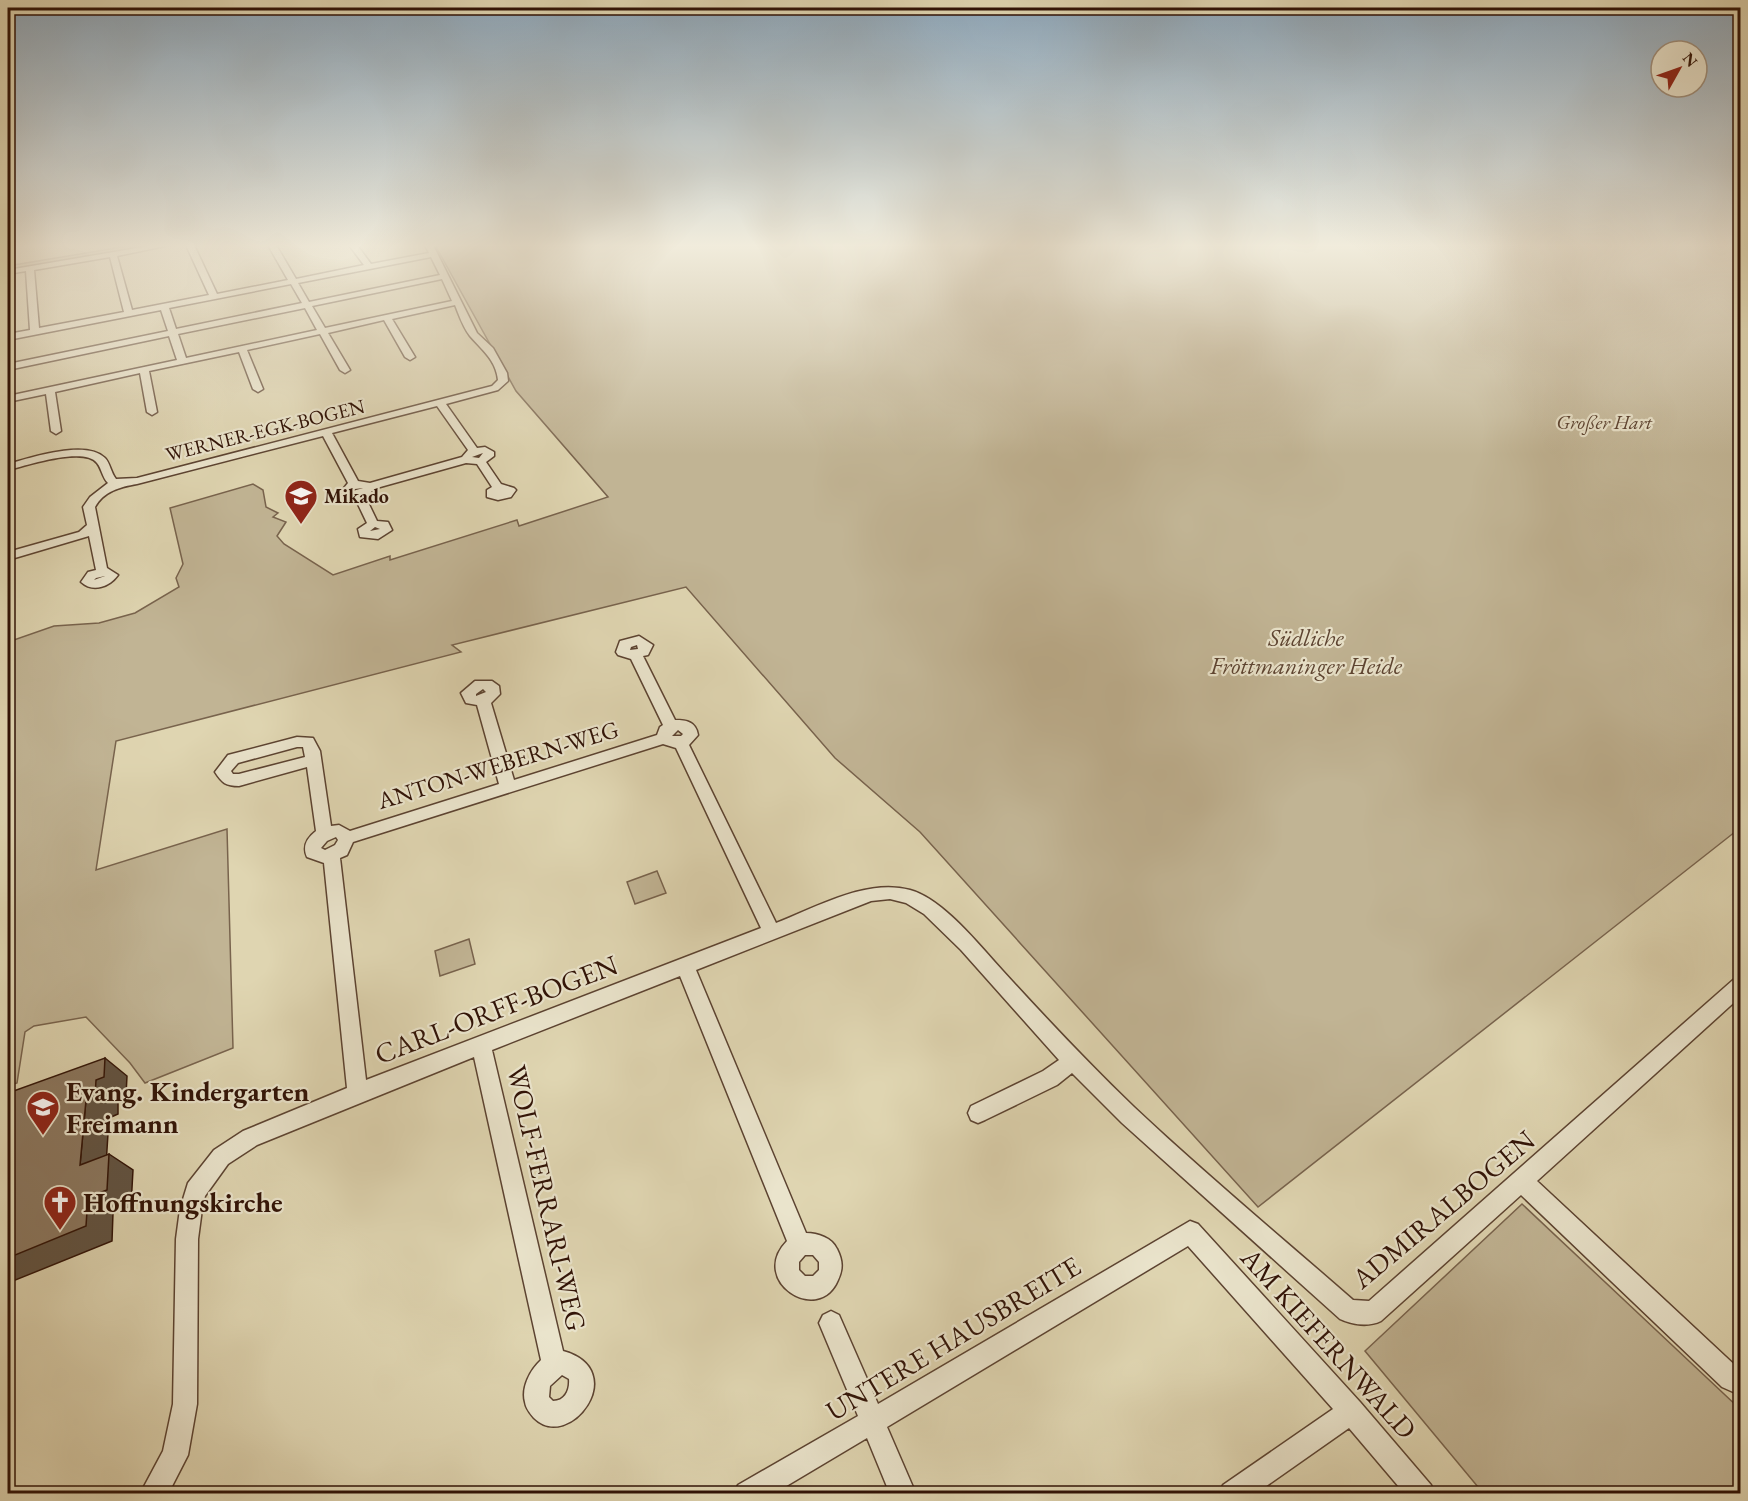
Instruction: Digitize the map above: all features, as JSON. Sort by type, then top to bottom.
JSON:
[{"type":"street","points":[[34,315],[35,332]]},
{"type":"street","points":[[8,337],[124,315]]},
{"type":"street","points":[[166,315],[182,361]]},
{"type":"street","points":[[8,367],[262,315]]},
{"type":"street","points":[[313,315],[345,370]]},
{"type":"street","points":[[8,399],[400,315]]},
{"type":"street","name":"WERNER-EGK-BOGEN","points":[[116,483],[148,479],[489,391],[503,381],[502,374],[485,346],[473,334],[464,315]]},
{"type":"street","points":[[387,318],[410,357]]},
{"type":"street","points":[[242,348],[258,388]]},
{"type":"street","points":[[144,369],[152,412]]},
{"type":"street","points":[[51,390],[56,431]]},
{"type":"street","points":[[441,404],[474,457],[498,488]]},
{"type":"street","points":[[327,433],[373,524]]},
{"type":"street","points":[[8,468],[60,455],[86,453],[101,460],[106,477],[116,483],[90,503],[102,571]]},
{"type":"street","points":[[357,490],[362,484],[369,487],[474,457]]},
{"type":"street","points":[[8,556],[83,535],[93,526]]},
{"type":"street","points":[[636,655],[668,732],[669,742],[681,742],[772,932]]},
{"type":"street","points":[[483,700],[508,787]]},
{"type":"street","name":"ANTON-WEBERN-WEG","points":[[347,838],[508,787],[668,732]]},
{"type":"street","points":[[313,759],[239,780],[229,780],[223,772],[233,759],[297,742],[304,741],[311,744],[324,834]]},
{"type":"street","points":[[339,831],[347,838],[345,846],[331,855],[320,856],[312,849],[315,841],[324,834],[339,831]]},
{"type":"street","points":[[331,855],[358,1093]]},
{"type":"street","name":"CARL-ORFF-BOGEN","points":[[153,1494],[175,1455],[184,1404],[187,1239],[196,1191],[221,1157],[250,1138],[358,1093],[685,965],[870,894],[890,892],[911,897],[930,909],[967,945],[1073,1061]]},
{"type":"street","points":[[685,965],[800,1246]]},
{"type":"street","name":"ADMIRALBOGEN","points":[[1073,1061],[1149,1135],[1348,1311],[1373,1313],[1740,986]]},
{"type":"street","name":"WOLF-FERRARI-WEG","points":[[482,1046],[554,1365]]},
{"type":"street","points":[[978,1113],[1050,1078],[1073,1061]]},
{"type":"street","points":[[1521,1181],[1720,1368],[1740,1383]]},
{"type":"street","name":"AM KIEFERNWALD","points":[[1190,1232],[1351,1411],[1422,1494]]},
{"type":"street","name":"UNTERE HAUSBREITE","points":[[747,1494],[1190,1232]]},
{"type":"street","points":[[831,1323],[903,1494]]},
{"type":"street","points":[[1232,1494],[1351,1411]]},
{"type":"green space","name":"Südliche Fröttmaninger Heide","points":[[474,315],[1740,315],[1740,828],[1258,1207],[920,832],[835,758],[686,587],[452,645],[461,652],[116,741],[96,870],[227,829],[233,1048],[145,1083],[130,1063],[86,1017],[34,1026],[25,1032],[17,1083],[8,1086],[8,642],[54,626],[99,623],[135,613],[179,587],[176,578],[183,564],[170,508],[253,484],[263,490],[266,507],[278,513],[273,517],[286,522],[277,536],[284,544],[333,575],[390,556],[390,560],[517,520],[519,526],[608,497],[516,391]]},
{"type":"green space","points":[[657,871],[666,893],[635,904],[627,882]]},
{"type":"green space","points":[[469,939],[475,964],[440,976],[435,951]]},
{"type":"green space","points":[[1522,1204],[1740,1409],[1740,1493],[1483,1493],[1365,1351]]},
{"type":"building","points":[[105,1058],[104,1077],[96,1080],[95,1097],[86,1100],[80,1165],[109,1154],[107,1190],[88,1197],[86,1226],[8,1258],[8,1093]]},
{"type":"place","name":"Mikado","points":[[301,525]]},
{"type":"place","name":"Evang. Kindergarten Freimann","points":[[43,1136]]},
{"type":"place","name":"Hoffnungskirche","points":[[60,1231]]},
{"type":"park label","name":"Großer Hart","points":[[1604,422]]}]
